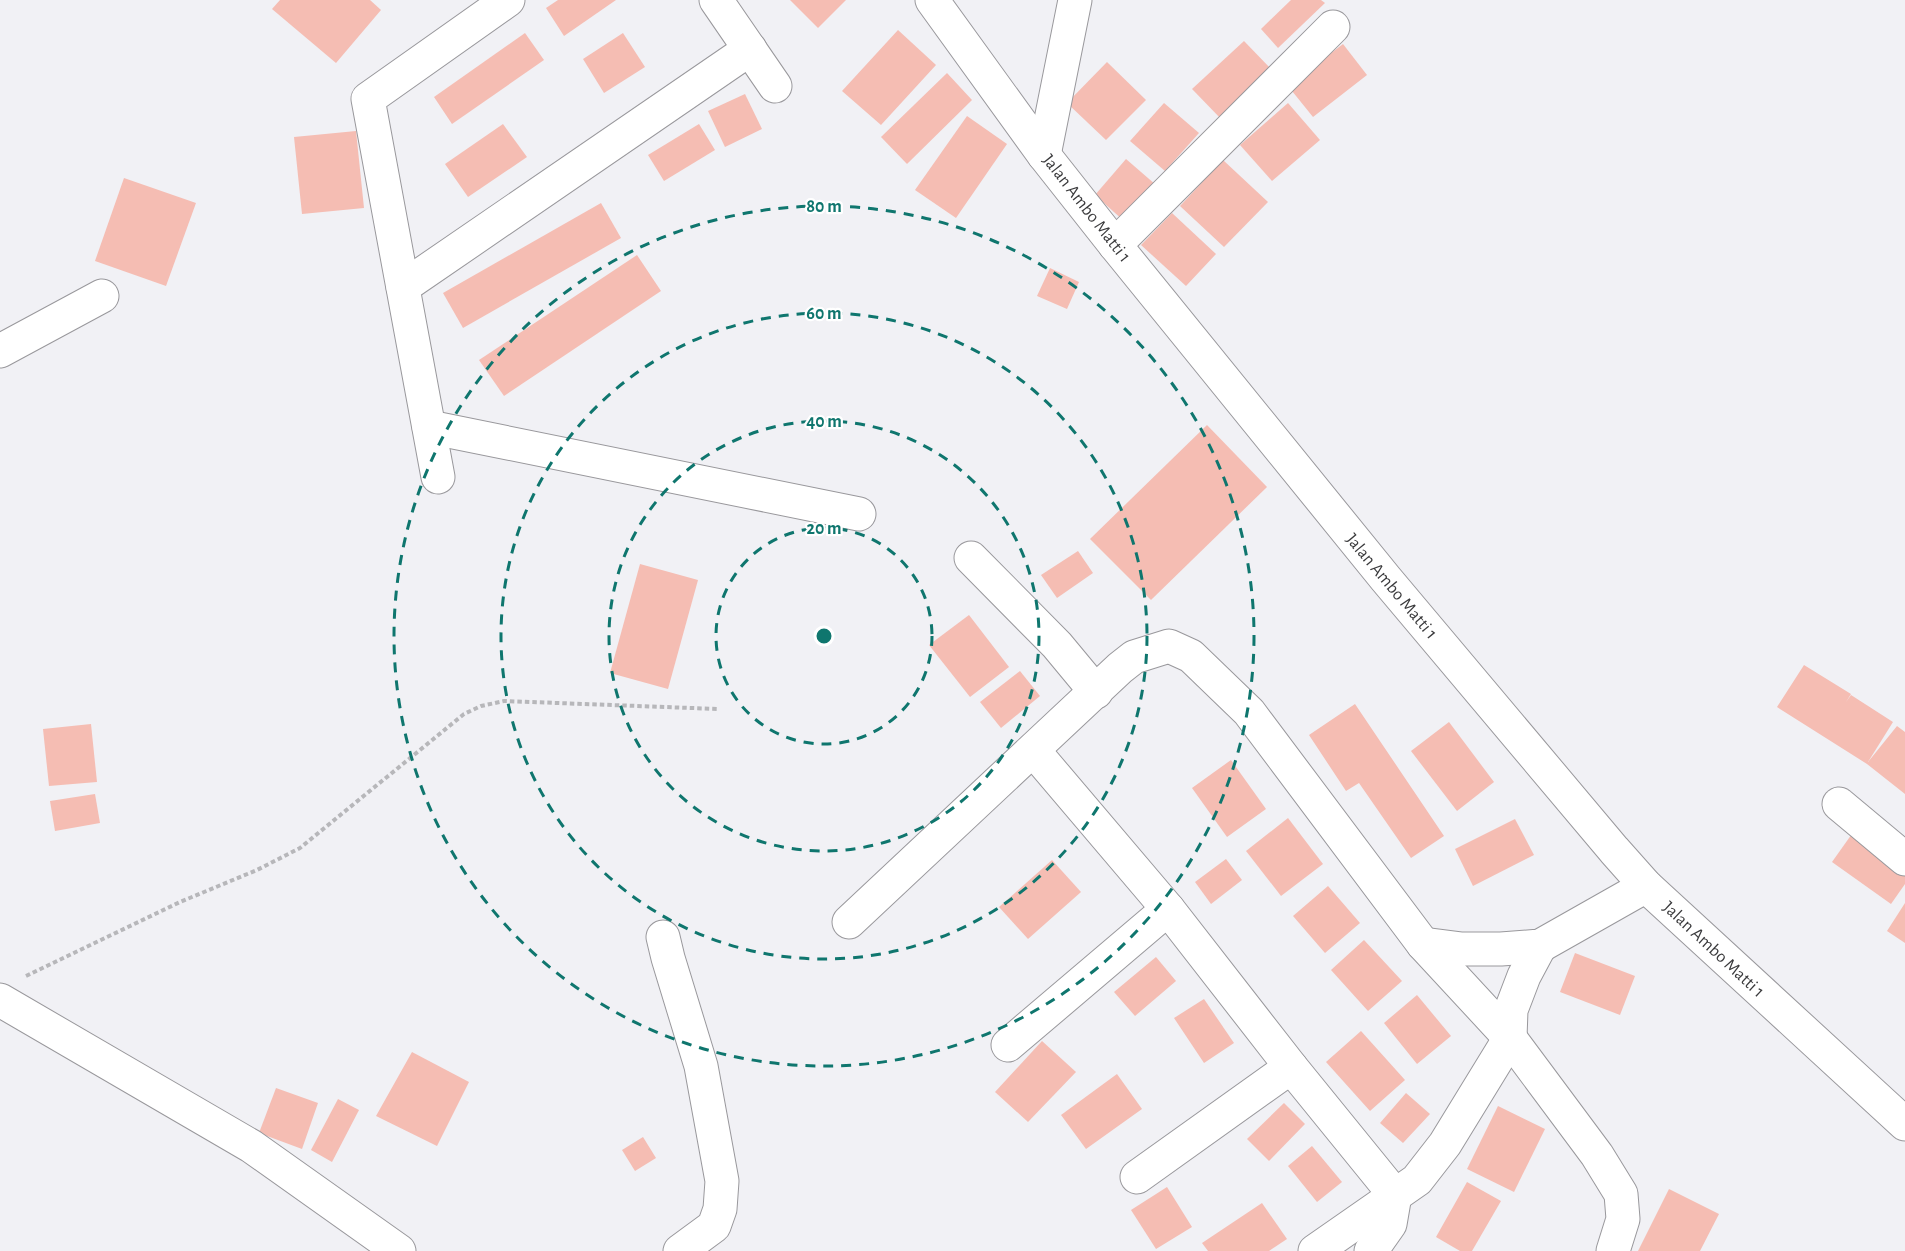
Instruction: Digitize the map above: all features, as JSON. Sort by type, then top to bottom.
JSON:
[{"type":"street","points":[[438,477],[368,99],[508,0]]},
{"type":"street","points":[[716,0],[775,86]]},
{"type":"street","name":"Jalan Ambo Matti 1","points":[[932,0],[1044,155],[1115,245],[1386,579],[1646,886],[1905,1124]]},
{"type":"street","points":[[1044,155],[1075,0]]},
{"type":"street","points":[[1115,245],[1333,27]]},
{"type":"street","points":[[403,287],[750,49]]},
{"type":"street","points":[[0,351],[102,296]]},
{"type":"street","points":[[429,427],[859,514]]},
{"type":"street","points":[[971,558],[1057,645],[1096,692]]},
{"type":"street","points":[[849,922],[1120,668],[1134,657],[1169,646],[1191,656],[1249,712],[1423,944],[1510,1038],[1597,1155],[1621,1194],[1623,1219],[1613,1251]]},
{"type":"street","points":[[1033,750],[1168,909],[1291,1067],[1395,1195],[1390,1224],[1371,1251]]},
{"type":"street","points":[[1839,804],[1905,859]]},
{"type":"street","points":[[1423,944],[1462,949],[1540,946],[1646,886]]},
{"type":"street","points":[[1008,1045],[1168,909]]},
{"type":"street","points":[[663,937],[702,1066],[722,1181],[720,1209],[714,1226],[680,1251]]},
{"type":"street","points":[[1315,1251],[1417,1180],[1445,1144],[1510,1038],[1511,1010],[1524,976],[1540,946]]},
{"type":"street","points":[[11,989],[251,1146],[399,1251]]},
{"type":"street","points":[[1137,1177],[1291,1067]]},
{"type":"path","points":[[11,989],[180,902],[257,870],[300,848],[464,714],[481,706],[504,701],[718,709]]},
{"type":"building","points":[[280,0],[370,0],[381,10],[336,63],[272,9]]},
{"type":"building","points":[[558,0],[616,0],[564,36],[546,8]]},
{"type":"building","points":[[790,0],[846,0],[818,28]]},
{"type":"building","points":[[1291,0],[1321,0],[1325,3],[1278,48],[1261,29]]},
{"type":"building","points":[[898,30],[936,65],[881,125],[842,91]]},
{"type":"building","points":[[525,33],[544,60],[452,124],[434,97]]},
{"type":"building","points":[[623,33],[645,67],[604,93],[583,59]]},
{"type":"building","points":[[1244,41],[1275,73],[1223,121],[1192,89]]},
{"type":"building","points":[[1343,44],[1367,75],[1313,117],[1288,86]]},
{"type":"building","points":[[1107,62],[1146,100],[1106,140],[1067,103]]},
{"type":"building","points":[[947,73],[972,100],[907,164],[881,137]]},
{"type":"building","points":[[745,94],[762,129],[725,147],[708,111]]},
{"type":"building","points":[[1164,103],[1199,133],[1165,171],[1130,141]]},
{"type":"building","points":[[1288,103],[1320,140],[1272,181],[1240,145]]},
{"type":"building","points":[[967,116],[1007,144],[956,218],[915,190]]},
{"type":"building","points":[[503,124],[527,157],[468,197],[445,164]]},
{"type":"building","points":[[699,124],[715,150],[664,181],[648,155]]},
{"type":"building","points":[[356,131],[364,208],[302,214],[294,137]]},
{"type":"building","points":[[1126,159],[1156,185],[1124,221],[1095,195]]},
{"type":"building","points":[[1223,160],[1268,202],[1224,247],[1180,206]]},
{"type":"building","points":[[124,178],[196,203],[166,286],[95,261]]},
{"type":"building","points":[[601,203],[621,238],[463,328],[443,293]]},
{"type":"building","points":[[1172,213],[1216,254],[1186,286],[1141,245]]},
{"type":"building","points":[[637,255],[661,291],[504,396],[479,360]]},
{"type":"building","points":[[1050,268],[1079,282],[1067,309],[1037,296]]},
{"type":"building","points":[[1207,425],[1267,487],[1151,600],[1090,539]]},
{"type":"building","points":[[1078,551],[1093,573],[1057,598],[1041,575]]},
{"type":"building","points":[[640,564],[698,580],[668,689],[610,673]]},
{"type":"building","points":[[969,615],[1009,667],[970,697],[929,645]]},
{"type":"building","points":[[1804,665],[1851,694],[1846,702],[1851,695],[1893,722],[1868,762],[1897,726],[1905,732],[1905,794],[1867,764],[1777,707]]},
{"type":"building","points":[[1020,671],[1040,696],[1001,728],[980,702]]},
{"type":"building","points":[[1355,704],[1444,836],[1411,858],[1359,783],[1346,791],[1309,735]]},
{"type":"building","points":[[1449,722],[1494,782],[1457,811],[1411,751]]},
{"type":"building","points":[[91,724],[97,782],[49,786],[43,729]]},
{"type":"building","points":[[1231,760],[1266,809],[1227,837],[1192,788]]},
{"type":"building","points":[[95,794],[100,823],[55,831],[50,801]]},
{"type":"building","points":[[1288,818],[1323,864],[1281,896],[1246,851]]},
{"type":"building","points":[[1515,819],[1534,855],[1473,886],[1455,849]]},
{"type":"building","points":[[1854,831],[1905,868],[1905,884],[1891,904],[1832,862]]},
{"type":"building","points":[[1226,859],[1242,880],[1211,904],[1195,882]]},
{"type":"building","points":[[1052,860],[1081,892],[1028,939],[999,907]]},
{"type":"building","points":[[1328,886],[1360,923],[1325,953],[1293,916]]},
{"type":"building","points":[[1905,903],[1905,943],[1887,931]]},
{"type":"building","points":[[1364,940],[1402,981],[1368,1011],[1331,970]]},
{"type":"building","points":[[1575,953],[1635,976],[1620,1015],[1560,992]]},
{"type":"building","points":[[1156,957],[1176,981],[1135,1016],[1114,992]]},
{"type":"building","points":[[1417,995],[1451,1036],[1417,1064],[1384,1023]]},
{"type":"building","points":[[1204,999],[1234,1043],[1204,1063],[1174,1018]]},
{"type":"building","points":[[1361,1031],[1405,1080],[1370,1111],[1326,1062]]},
{"type":"building","points":[[1042,1041],[1076,1072],[1028,1122],[995,1092]]},
{"type":"building","points":[[412,1052],[469,1082],[437,1146],[376,1116]]},
{"type":"building","points":[[1117,1074],[1142,1109],[1086,1149],[1061,1115]]},
{"type":"building","points":[[276,1088],[318,1103],[302,1149],[259,1133]]},
{"type":"building","points":[[1406,1093],[1430,1114],[1403,1143],[1380,1123]]},
{"type":"building","points":[[338,1099],[359,1110],[332,1162],[311,1150]]},
{"type":"building","points":[[1284,1103],[1305,1124],[1269,1161],[1247,1139]]},
{"type":"building","points":[[1498,1106],[1545,1129],[1514,1192],[1467,1169]]},
{"type":"building","points":[[643,1137],[656,1158],[635,1171],[622,1150]]},
{"type":"building","points":[[1312,1146],[1342,1182],[1317,1202],[1288,1166]]},
{"type":"building","points":[[1467,1182],[1501,1201],[1472,1251],[1460,1251],[1436,1237]]},
{"type":"building","points":[[1167,1187],[1192,1227],[1156,1249],[1131,1210]]},
{"type":"building","points":[[1669,1189],[1719,1214],[1700,1251],[1638,1251]]},
{"type":"building","points":[[1262,1203],[1287,1239],[1269,1251],[1208,1251],[1202,1243]]}]
